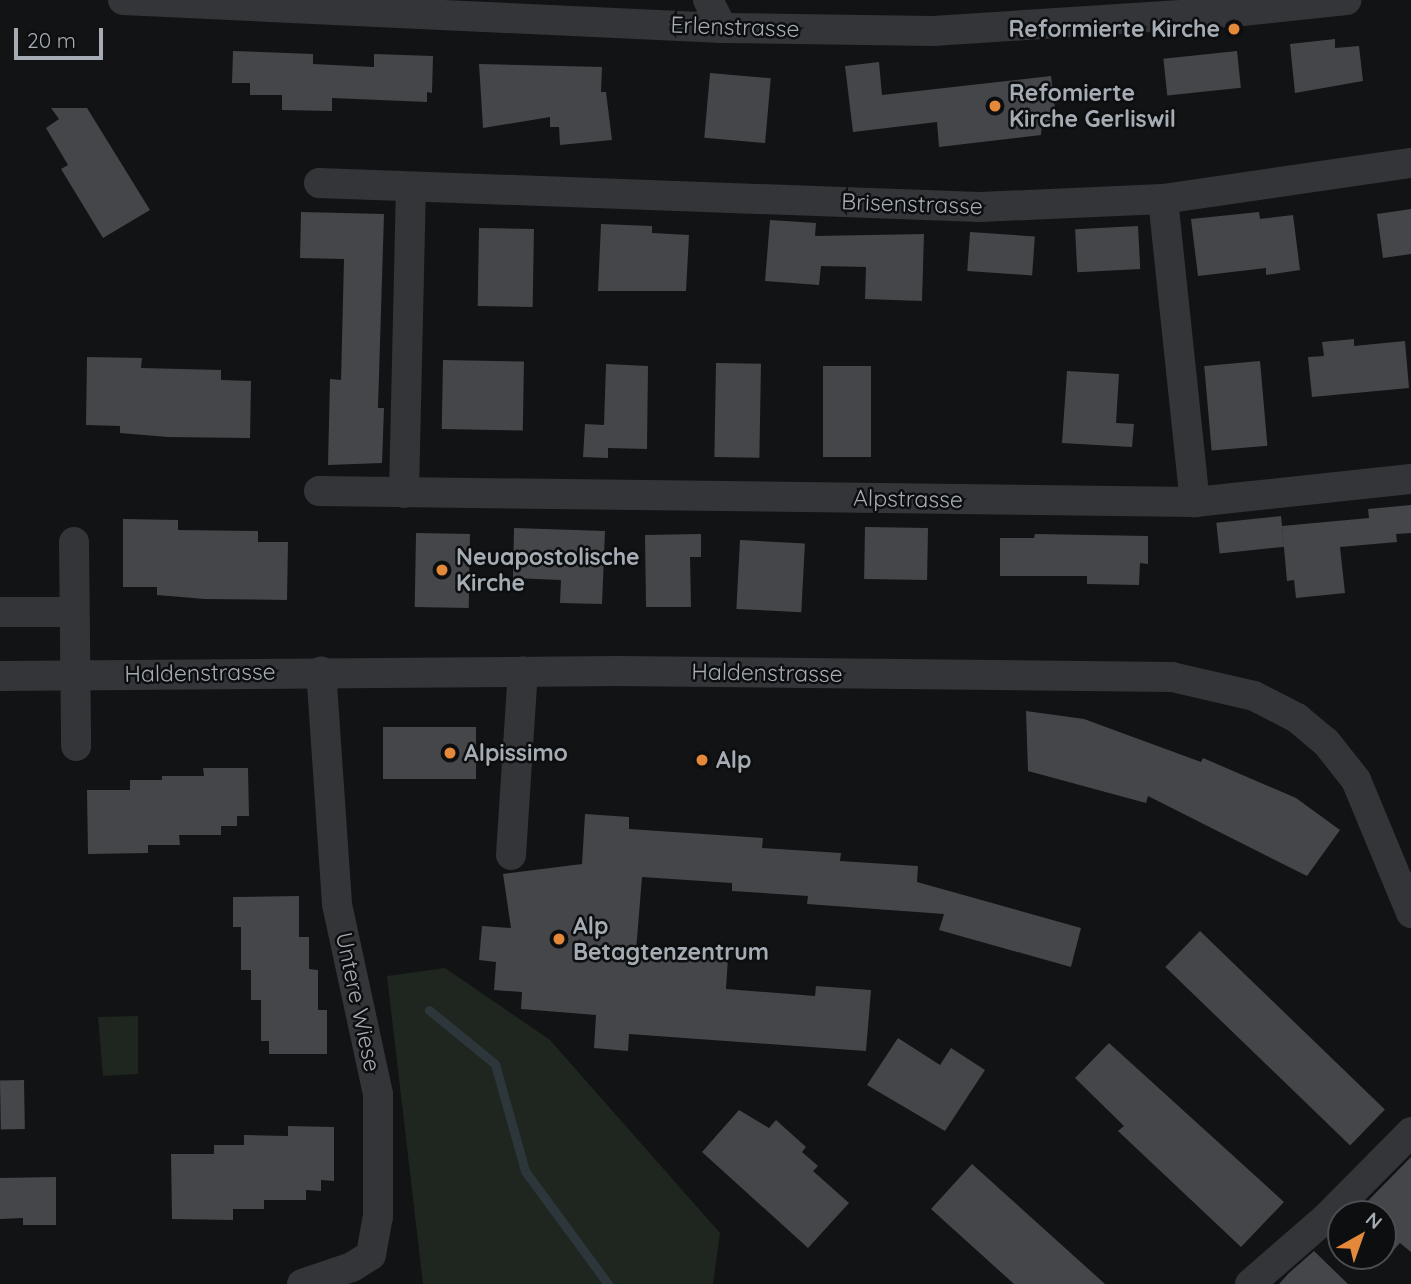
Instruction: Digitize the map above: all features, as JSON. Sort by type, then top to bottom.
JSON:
[{"type":"street","name":"Erlenstrasse","points":[[123,0],[296,4],[722,28],[933,31],[1216,6],[1346,0]]},
{"type":"street","points":[[708,0],[722,28]]},
{"type":"street","name":"Brisenstrasse","points":[[319,183],[980,207],[1163,199],[1411,163]]},
{"type":"street","points":[[404,493],[411,188]]},
{"type":"street","points":[[1163,199],[1195,502]]},
{"type":"street","name":"Alpstrasse","points":[[319,491],[1195,502],[1411,479]]},
{"type":"street","points":[[74,542],[76,746]]},
{"type":"street","points":[[0,612],[74,612]]},
{"type":"street","points":[[511,855],[523,671]]},
{"type":"street","name":"Haldenstrasse","points":[[0,676],[523,671],[1172,677],[1254,696],[1297,718],[1326,742],[1356,780],[1411,913]]},
{"type":"street","name":"Untere Wiese","points":[[302,1284],[352,1267],[371,1255],[378,1217],[378,1094],[337,904],[321,672]]},
{"type":"street","points":[[1250,1284],[1326,1218],[1411,1132]]},
{"type":"shaded area","points":[[445,968],[550,1040],[720,1233],[713,1284],[423,1284],[387,976]]},
{"type":"shaded area","points":[[138,1016],[138,1074],[103,1076],[98,1017]]},
{"type":"building","points":[[1335,39],[1335,48],[1359,46],[1363,81],[1295,93],[1290,44]]},
{"type":"building","points":[[233,51],[313,54],[313,64],[374,67],[374,54],[433,56],[432,93],[427,92],[427,102],[332,98],[332,111],[282,110],[282,95],[250,95],[250,83],[232,83]]},
{"type":"building","points":[[1237,51],[1241,88],[1167,96],[1163,59]]},
{"type":"building","name":"Refomierte Kirche Gerliswil","points":[[879,62],[882,95],[1051,76],[1057,124],[1042,124],[1041,135],[939,147],[937,122],[853,132],[845,66]]},
{"type":"building","points":[[479,64],[602,67],[601,92],[606,92],[612,140],[560,145],[559,127],[550,127],[550,117],[483,128]]},
{"type":"building","points":[[710,73],[771,78],[765,143],[704,138]]},
{"type":"building","points":[[51,108],[87,108],[150,210],[103,238],[61,169],[68,165],[46,128],[59,119]]},
{"type":"building","points":[[1411,209],[1411,254],[1383,258],[1377,214]]},
{"type":"building","points":[[301,212],[384,214],[378,408],[384,408],[382,463],[328,465],[330,379],[341,380],[344,259],[300,258]]},
{"type":"building","points":[[1259,212],[1260,219],[1293,215],[1300,270],[1266,275],[1266,268],[1198,276],[1191,219]]},
{"type":"building","points":[[770,220],[816,223],[815,236],[924,234],[922,301],[865,299],[866,267],[821,266],[819,285],[765,281]]},
{"type":"building","points":[[601,224],[652,226],[652,233],[689,235],[686,291],[598,291]]},
{"type":"building","points":[[1138,226],[1140,269],[1077,272],[1075,229]]},
{"type":"building","points":[[479,228],[534,229],[533,307],[478,306]]},
{"type":"building","points":[[970,232],[1035,237],[1032,275],[967,271]]},
{"type":"building","points":[[1354,339],[1354,346],[1405,341],[1409,388],[1312,397],[1308,357],[1324,356],[1322,342]]},
{"type":"building","points":[[87,357],[142,358],[141,368],[221,370],[221,380],[251,381],[250,438],[168,437],[120,433],[120,426],[86,425]]},
{"type":"building","points":[[443,360],[524,361],[523,430],[442,429]]},
{"type":"building","points":[[1260,361],[1267,446],[1212,451],[1204,366]]},
{"type":"building","points":[[716,363],[761,364],[759,458],[714,457]]},
{"type":"building","points":[[606,364],[648,366],[647,449],[608,448],[608,458],[583,457],[585,424],[604,425]]},
{"type":"building","points":[[823,366],[871,366],[871,457],[823,457]]},
{"type":"building","points":[[1067,371],[1119,374],[1116,423],[1134,424],[1132,447],[1062,443]]},
{"type":"building","points":[[1411,505],[1411,533],[1396,534],[1397,542],[1340,547],[1345,593],[1296,598],[1294,580],[1287,581],[1282,526],[1369,518],[1368,509]]},
{"type":"building","points":[[1281,516],[1284,547],[1220,554],[1216,523]]},
{"type":"building","points":[[123,519],[178,520],[178,530],[258,531],[258,542],[288,542],[287,600],[205,599],[157,595],[157,587],[123,587]]},
{"type":"building","points":[[865,527],[928,528],[927,580],[864,579]]},
{"type":"building","points":[[514,528],[605,531],[602,604],[560,603],[561,580],[513,578]]},
{"type":"building","name":"Neuapostolische Kirche","points":[[416,533],[470,534],[469,608],[415,607]]},
{"type":"building","points":[[701,534],[701,557],[690,557],[691,607],[646,607],[645,535]]},
{"type":"building","points":[[1035,534],[1148,536],[1148,564],[1140,563],[1139,585],[1087,584],[1087,576],[1000,576],[1000,538],[1034,538]]},
{"type":"building","points":[[740,540],[805,543],[801,612],[736,609]]},
{"type":"building","points":[[1026,711],[1084,719],[1201,762],[1203,758],[1296,798],[1340,830],[1307,876],[1148,796],[1146,803],[1028,771]]},
{"type":"building","points":[[383,727],[476,727],[476,779],[383,779]]},
{"type":"building","points":[[203,768],[248,768],[249,816],[237,816],[237,826],[221,826],[221,835],[179,835],[180,845],[148,845],[148,853],[88,854],[87,790],[130,790],[130,780],[162,780],[162,776],[204,776]]},
{"type":"building","name":"Alp Betagtenzentrum","points":[[585,814],[629,817],[629,829],[763,838],[762,848],[841,853],[840,861],[918,866],[917,882],[1081,928],[1071,967],[939,930],[944,914],[807,904],[808,896],[732,891],[732,883],[642,877],[636,951],[728,958],[726,989],[815,996],[816,986],[871,990],[866,1051],[629,1034],[628,1051],[594,1048],[596,1015],[521,1009],[522,992],[494,990],[496,962],[479,960],[482,926],[511,928],[503,874],[582,864]]},
{"type":"building","points":[[299,896],[299,937],[309,937],[309,969],[318,970],[318,1010],[327,1010],[327,1054],[269,1054],[269,1041],[261,1041],[261,1000],[251,1000],[251,970],[241,970],[241,927],[233,927],[233,897]]},
{"type":"building","points":[[1200,931],[1385,1110],[1350,1145],[1165,967]]},
{"type":"building","points":[[898,1038],[940,1065],[951,1048],[985,1070],[945,1131],[867,1085]]},
{"type":"building","points":[[1109,1043],[1284,1202],[1241,1247],[1118,1131],[1124,1126],[1075,1078]]},
{"type":"building","points":[[0,1080],[24,1080],[25,1129],[1,1129]]},
{"type":"building","points":[[739,1110],[769,1128],[776,1120],[806,1147],[802,1152],[818,1166],[813,1171],[849,1203],[808,1248],[702,1152]]},
{"type":"building","points":[[288,1126],[334,1127],[334,1181],[321,1180],[321,1191],[306,1190],[306,1200],[264,1200],[264,1209],[233,1209],[233,1220],[172,1219],[171,1154],[214,1154],[214,1145],[244,1145],[244,1135],[288,1136]]},
{"type":"building","points":[[1411,1157],[1411,1252],[1400,1243],[1397,1246],[1397,1200],[1369,1200]]},
{"type":"building","points":[[972,1164],[1105,1284],[1014,1284],[931,1209]]},
{"type":"building","points":[[56,1177],[56,1225],[23,1225],[23,1218],[0,1219],[0,1178]]},
{"type":"building","points":[[1314,1251],[1327,1264],[1327,1270],[1334,1270],[1348,1284],[1279,1284]]},
{"type":"waterway","points":[[429,1010],[495,1064],[525,1171],[608,1284]]},
{"type":"place","name":"Reformierte Kirche","points":[[1234,29]]},
{"type":"place","name":"Refomierte Kirche Gerliswil","points":[[995,106]]},
{"type":"place","name":"Neuapostolische Kirche","points":[[442,570]]},
{"type":"place","name":"Alpissimo","points":[[450,753]]},
{"type":"place","name":"Alp","points":[[702,760]]},
{"type":"place","name":"Alp Betagtenzentrum","points":[[559,939]]}]
